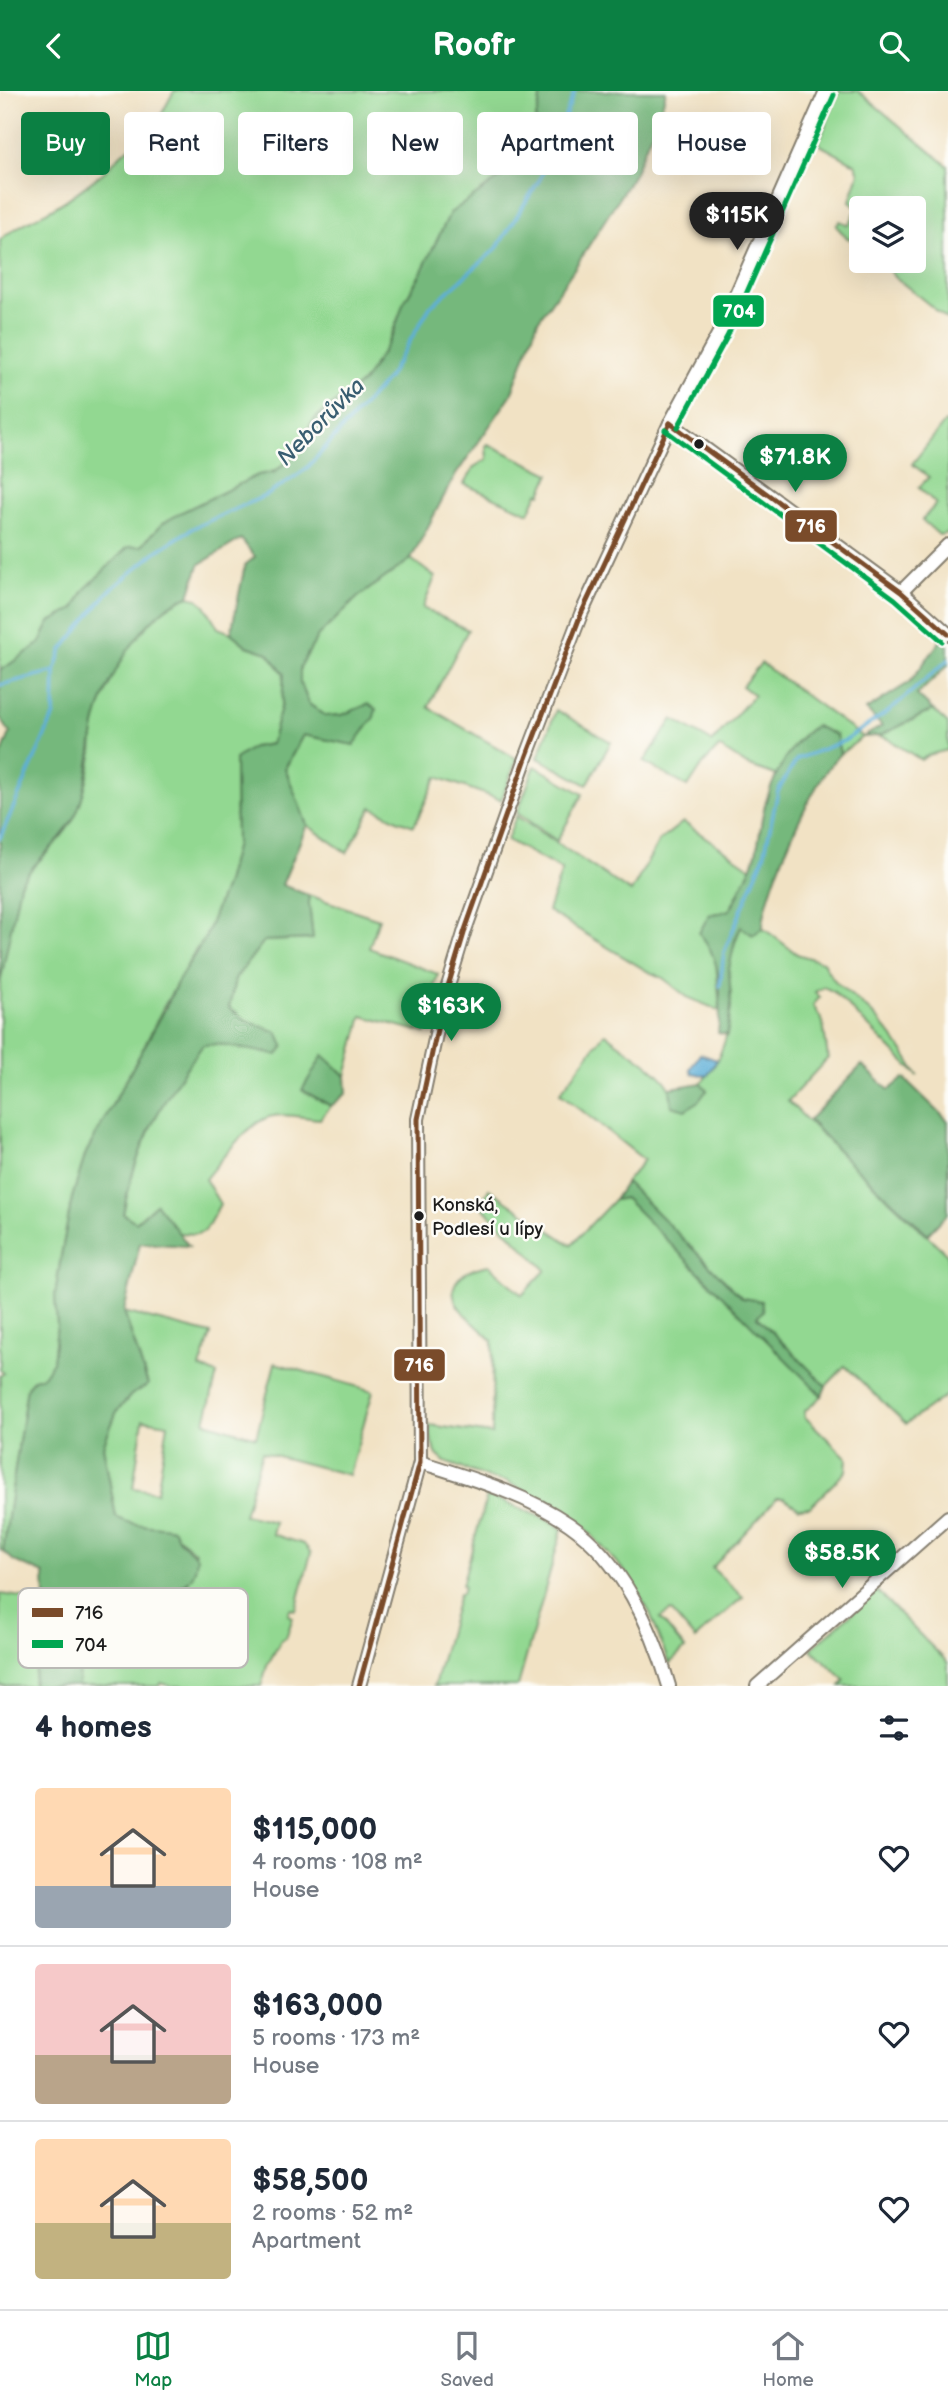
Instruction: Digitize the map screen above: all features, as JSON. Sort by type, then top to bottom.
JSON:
[{"type":"street","points":[[359,1686],[420,1462],[418,1119],[442,1006],[526,758],[581,614],[670,423],[720,331],[826,91]]},
{"type":"street","points":[[670,423],[901,592],[948,634]]},
{"type":"street","points":[[901,592],[948,545]]},
{"type":"street","points":[[420,1462],[547,1510],[588,1539],[621,1578],[651,1634],[669,1686]]},
{"type":"street","points":[[757,1686],[948,1517]]},
{"type":"green space","points":[[174,91],[541,91],[538,112],[477,112],[477,175],[506,175],[419,276],[374,368],[359,385],[315,419],[289,461],[272,472],[258,475],[162,524],[141,546],[84,590],[74,609],[50,622],[39,644],[0,671],[0,240],[74,195],[100,175],[110,175],[110,166],[124,152],[124,175],[224,175],[224,112],[163,112]]},
{"type":"green space","points":[[541,91],[666,91],[660,112],[652,112],[652,131],[638,165],[638,112],[538,112]]},
{"type":"green space","points":[[839,91],[858,91],[948,166],[948,320],[892,273],[926,273],[926,196],[852,196],[859,173],[855,164],[818,144]]},
{"type":"green space","points":[[505,175],[633,175],[538,321],[511,395],[453,479],[411,559],[358,597],[318,636],[300,667],[300,682],[309,704],[326,716],[342,715],[368,704],[376,709],[374,717],[354,745],[303,735],[285,768],[307,825],[282,885],[308,895],[313,939],[264,941],[235,979],[229,1008],[247,1021],[277,1032],[284,1046],[278,1055],[218,1044],[203,1045],[152,1124],[128,1189],[123,1214],[136,1222],[156,1204],[189,1246],[140,1243],[124,1312],[148,1385],[131,1395],[117,1411],[103,1446],[116,1517],[137,1524],[174,1529],[178,1539],[197,1557],[192,1576],[177,1588],[45,1588],[44,1574],[14,1561],[3,1551],[27,1387],[34,1379],[43,1376],[53,1362],[57,1325],[55,1296],[72,1198],[86,1153],[178,981],[205,938],[226,883],[236,844],[235,759],[253,747],[271,744],[282,704],[284,673],[268,653],[247,646],[231,633],[245,565],[255,557],[241,539],[199,565],[189,596],[155,617],[140,634],[115,672],[98,713],[86,783],[76,814],[64,833],[20,884],[0,983],[0,759],[10,733],[0,717],[0,671],[39,644],[50,622],[74,609],[84,590],[128,547],[141,546],[162,524],[182,512],[258,475],[275,472],[297,452],[314,420],[364,381],[393,335],[403,304],[450,213]]},
{"type":"green space","points":[[840,221],[849,225],[849,239],[836,226]]},
{"type":"green space","points":[[945,422],[948,424],[948,533],[939,535],[922,520],[936,504],[919,487],[929,477],[912,464]]},
{"type":"green space","points":[[488,444],[550,474],[529,513],[464,484],[474,467],[487,459]]},
{"type":"green space","points":[[411,559],[435,577],[423,608],[468,630],[428,707],[517,759],[501,800],[437,777],[414,826],[372,807],[347,853],[307,825],[285,769],[303,735],[354,745],[359,710],[326,716],[309,704],[300,682],[300,667],[318,636],[358,597]]},
{"type":"green space","points":[[189,596],[205,605],[218,628],[231,633],[247,646],[268,653],[284,674],[282,704],[271,744],[253,747],[235,760],[236,844],[226,883],[205,938],[163,1008],[86,1153],[72,1198],[61,1256],[55,1296],[57,1325],[53,1362],[43,1376],[34,1379],[27,1387],[3,1551],[0,1550],[0,1376],[4,1373],[0,1370],[0,983],[13,906],[25,876],[62,836],[76,813],[90,768],[98,712],[115,672],[140,633],[155,617],[172,604]]},
{"type":"green space","points":[[941,640],[948,645],[948,665],[917,695],[933,710],[879,736],[863,737],[882,726],[866,710],[910,682]]},
{"type":"green space","points":[[761,663],[863,737],[840,754],[836,735],[815,726],[792,748],[778,776],[747,765],[719,747],[703,764],[688,787],[644,762],[673,719],[712,742],[754,695],[742,686]]},
{"type":"green space","points":[[556,710],[611,742],[587,785],[538,758]]},
{"type":"green space","points":[[933,710],[948,724],[948,750],[928,755],[921,760],[879,736]]},
{"type":"green space","points":[[815,726],[836,735],[840,754],[817,786],[792,837],[771,889],[763,928],[753,935],[741,927],[735,940],[729,969],[731,1007],[727,1035],[718,1033],[720,993],[717,967],[699,933],[709,915],[728,911],[735,903],[753,863],[763,813],[775,777],[797,742]]},
{"type":"green space","points":[[535,766],[583,794],[557,841],[517,813]]},
{"type":"green space","points":[[516,816],[631,892],[659,841],[683,822],[751,868],[730,909],[724,913],[715,913],[708,944],[716,962],[720,1011],[687,997],[663,978],[548,911],[562,870],[507,840]]},
{"type":"green space","points":[[308,895],[379,919],[369,948],[438,974],[430,1000],[433,1002],[426,1033],[362,1016],[346,1076],[323,1055],[303,1091],[331,1106],[320,1119],[284,1115],[264,1119],[240,1138],[205,1179],[220,1204],[205,1231],[197,1234],[179,1233],[156,1204],[136,1222],[123,1214],[128,1189],[143,1145],[163,1104],[203,1045],[218,1044],[278,1054],[277,1032],[247,1021],[229,1008],[235,979],[264,941],[313,939]]},
{"type":"green space","points":[[741,927],[753,935],[763,928],[797,954],[823,962],[836,982],[887,1030],[918,1076],[834,992],[824,987],[815,992],[820,997],[813,1005],[823,1022],[828,1058],[788,1101],[948,1255],[948,1394],[906,1424],[845,1366],[826,1386],[757,1317],[749,1301],[742,1298],[626,1182],[644,1160],[560,1093],[606,1034],[660,1075],[670,1089],[672,1106],[707,1091],[701,1083],[715,1064],[724,1043],[731,997],[729,969]]},
{"type":"green space","points":[[323,1055],[346,1076],[347,1093],[331,1106],[302,1090]]},
{"type":"green space","points":[[862,1065],[889,1090],[904,1078],[948,1121],[948,1213],[928,1234],[846,1159],[809,1120]]},
{"type":"green space","points":[[701,1083],[707,1090],[698,1102],[685,1110],[672,1106],[670,1088]]},
{"type":"green space","points":[[626,1182],[742,1298],[761,1301],[763,1311],[757,1317],[826,1386],[822,1396],[625,1198],[614,1200]]},
{"type":"green space","points":[[489,1189],[571,1245],[614,1200],[625,1198],[822,1396],[805,1411],[805,1417],[847,1458],[846,1471],[810,1507],[799,1508],[784,1498],[777,1498],[712,1568],[743,1597],[695,1639],[671,1611],[660,1618],[685,1649],[669,1664],[650,1613],[625,1572],[579,1521],[508,1482],[445,1462],[437,1455],[432,1444],[429,1425],[492,1434],[493,1341],[457,1305],[453,1292],[458,1280],[469,1271],[489,1265],[522,1295],[546,1270],[480,1205]]},
{"type":"green space","points":[[124,1312],[211,1334],[200,1368],[217,1374],[205,1422],[256,1437],[275,1363],[373,1391],[349,1475],[262,1452],[244,1515],[275,1522],[272,1534],[304,1544],[311,1553],[296,1610],[290,1609],[288,1615],[293,1617],[286,1638],[281,1640],[267,1666],[261,1686],[172,1686],[161,1683],[160,1686],[78,1686],[78,1668],[248,1668],[248,1588],[176,1588],[188,1583],[195,1552],[168,1528],[142,1526],[116,1517],[103,1446],[117,1411],[131,1395],[148,1384]],"holes":[[[143,1420],[168,1424],[157,1492],[133,1488]]]},
{"type":"green space","points":[[487,1495],[548,1520],[562,1529],[518,1686],[434,1686],[459,1594],[462,1594],[462,1585]]},
{"type":"green space","points":[[877,1591],[948,1663],[948,1686],[840,1686],[845,1680],[811,1649]]},
{"type":"green space","points":[[0,1594],[18,1596],[18,1668],[36,1668],[33,1686],[0,1686]]},
{"type":"green space","points":[[36,1668],[79,1668],[78,1686],[33,1686]]},
{"type":"water","points":[[700,1054],[717,1060],[707,1076],[692,1073],[690,1069]]},
{"type":"waterway","name":"Neborůvka","points":[[0,838],[54,715],[55,671],[62,650],[108,592],[157,551],[193,528],[269,494],[306,469],[388,378],[430,307],[497,248],[540,179],[575,91]]},
{"type":"waterway","points":[[720,986],[724,952],[764,856],[778,791],[797,759],[844,741],[889,711],[948,660]]},
{"type":"waterway","points":[[0,685],[55,671]]},
{"type":"transit line","name":"704","points":[[678,427],[728,335],[834,95]]},
{"type":"transit line","name":"716","points":[[670,423],[901,592],[948,634]]},
{"type":"transit line","name":"716","points":[[359,1686],[420,1462],[418,1119],[442,1006],[465,930],[581,614],[670,423]]},
{"type":"transit line","name":"704","points":[[665,430],[895,599],[942,641]]},
{"type":"place","name":"Konská, Podlesí u lípy","points":[[419,1216]]}]
